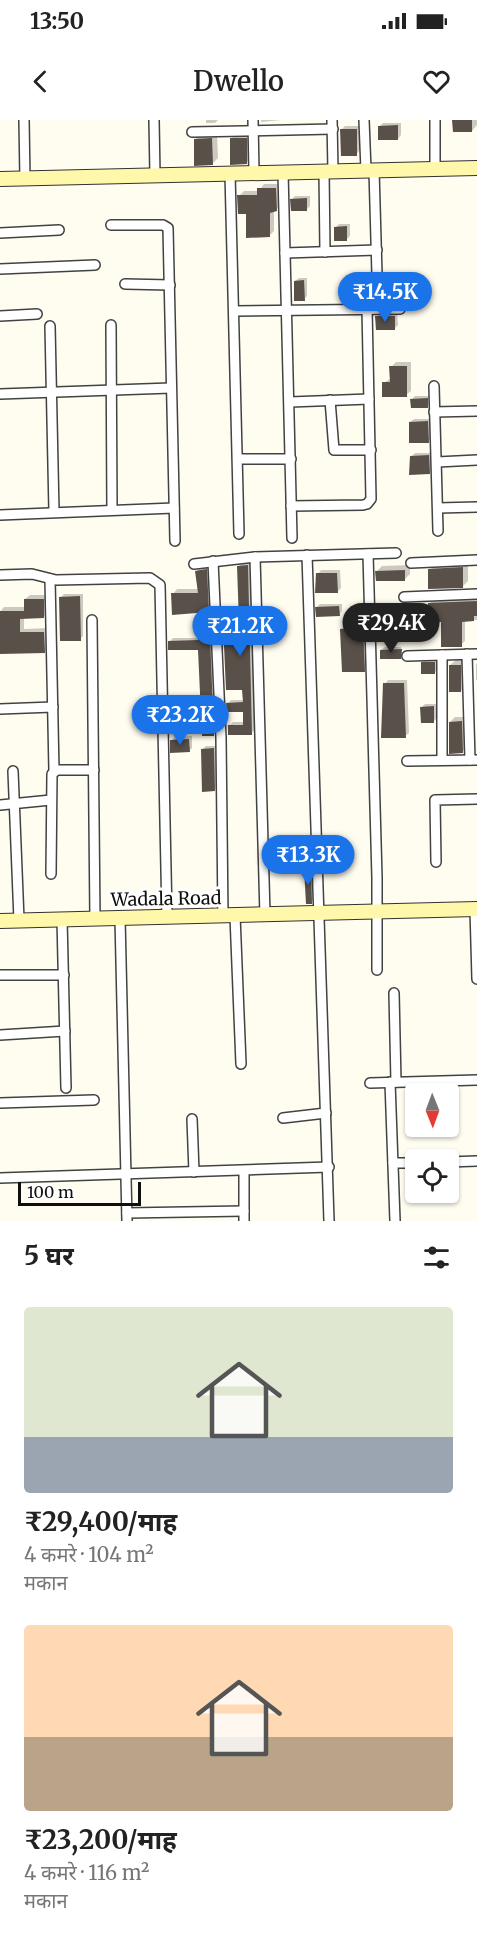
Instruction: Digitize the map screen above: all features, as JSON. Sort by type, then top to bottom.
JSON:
[{"type":"street","points":[[24,120],[25,179]]},
{"type":"street","points":[[154,120],[155,175]]},
{"type":"street","points":[[253,120],[254,173]]},
{"type":"street","points":[[364,120],[377,250],[377,275]]},
{"type":"street","points":[[435,120],[435,169]]},
{"type":"street","points":[[192,132],[253,131],[332,125],[325,252]]},
{"type":"street","points":[[0,179],[477,168]]},
{"type":"street","points":[[283,172],[292,538]]},
{"type":"street","points":[[230,173],[239,534]]},
{"type":"street","points":[[111,225],[166,226],[170,285],[175,541]]},
{"type":"street","points":[[0,233],[59,230]]},
{"type":"street","points":[[285,253],[377,250]]},
{"type":"street","points":[[0,269],[95,265]]},
{"type":"street","points":[[125,284],[170,285]]},
{"type":"street","points":[[291,506],[368,504],[371,499],[368,309]]},
{"type":"street","points":[[235,311],[400,309]]},
{"type":"street","points":[[0,316],[37,314]]},
{"type":"street","points":[[111,325],[112,510]]},
{"type":"street","points":[[50,327],[54,512]]},
{"type":"street","points":[[434,386],[438,531]]},
{"type":"street","points":[[0,394],[171,388]]},
{"type":"street","points":[[290,402],[369,399]]},
{"type":"street","points":[[330,400],[334,450],[371,450]]},
{"type":"street","points":[[435,412],[477,411]]},
{"type":"street","points":[[238,459],[291,459]]},
{"type":"street","points":[[436,462],[477,460]]},
{"type":"street","points":[[438,508],[477,507]]},
{"type":"street","points":[[0,516],[174,508]]},
{"type":"street","points":[[194,564],[255,557],[396,553]]},
{"type":"street","points":[[368,554],[377,878],[377,970]]},
{"type":"street","points":[[307,555],[318,914],[323,978],[329,1221]]},
{"type":"street","points":[[255,557],[265,915]]},
{"type":"street","points":[[411,563],[477,560]]},
{"type":"street","points":[[213,561],[229,916],[241,1064]]},
{"type":"street","points":[[0,575],[32,574],[50,579],[150,578],[160,585],[168,917]]},
{"type":"street","points":[[50,579],[54,771],[51,778],[51,874]]},
{"type":"street","points":[[404,597],[477,594]]},
{"type":"street","points":[[92,620],[95,919]]},
{"type":"street","points":[[407,656],[472,654],[474,760],[407,761]]},
{"type":"street","points":[[442,655],[442,760]]},
{"type":"street","points":[[0,709],[53,706]]},
{"type":"street","points":[[54,771],[94,770]]},
{"type":"street","points":[[13,771],[19,920]]},
{"type":"street","points":[[436,862],[435,800],[477,799]]},
{"type":"street","points":[[0,805],[51,800]]},
{"type":"street","points":[[476,909],[477,979]]},
{"type":"street","name":"Wadala Road","points":[[0,921],[476,909]]},
{"type":"street","points":[[120,918],[127,1217],[244,1216],[244,1171]]},
{"type":"street","points":[[62,919],[66,1088]]},
{"type":"street","points":[[0,975],[64,975]]},
{"type":"street","points":[[394,993],[395,1221]]},
{"type":"street","points":[[0,1035],[65,1031]]},
{"type":"street","points":[[370,1083],[477,1080]]},
{"type":"street","points":[[0,1103],[94,1100]]},
{"type":"street","points":[[283,1118],[326,1113]]},
{"type":"street","points":[[192,1119],[194,1172]]},
{"type":"street","points":[[459,1162],[477,1161]]},
{"type":"street","points":[[393,1163],[405,1163]]},
{"type":"street","points":[[0,1178],[329,1167]]},
{"type":"building","points":[[452,120],[472,120],[472,132],[453,132]]},
{"type":"building","points":[[398,125],[398,140],[378,140],[378,126]]},
{"type":"building","points":[[340,129],[357,129],[357,156],[341,156]]},
{"type":"building","points":[[212,138],[213,165],[194,166],[194,139]]},
{"type":"building","points":[[230,138],[247,138],[247,164],[230,165]]},
{"type":"building","points":[[257,188],[276,188],[277,211],[270,213],[270,237],[246,238],[246,214],[238,214],[237,195],[257,195]]},
{"type":"building","points":[[307,198],[307,211],[291,211],[290,199]]},
{"type":"building","points":[[347,226],[347,241],[334,241],[334,227]]},
{"type":"building","points":[[351,278],[362,278],[362,283],[384,282],[385,300],[352,302]]},
{"type":"building","points":[[304,280],[305,301],[294,301],[294,281]]},
{"type":"building","points":[[375,316],[395,316],[395,330],[376,330]]},
{"type":"building","points":[[389,366],[407,366],[407,397],[382,397],[382,382],[390,382]]},
{"type":"building","points":[[428,398],[428,408],[411,408],[410,399]]},
{"type":"building","points":[[428,421],[429,443],[409,443],[409,422]]},
{"type":"building","points":[[429,455],[430,474],[409,475],[410,456]]},
{"type":"building","points":[[248,565],[252,735],[228,735],[228,725],[243,725],[243,712],[227,712],[226,703],[243,702],[242,690],[226,690],[223,624],[239,623],[237,566]]},
{"type":"building","points":[[463,567],[463,588],[428,589],[428,569]]},
{"type":"building","points":[[207,569],[209,612],[172,615],[171,593],[198,593],[195,571]]},
{"type":"building","points":[[405,570],[405,581],[376,581],[375,571]]},
{"type":"building","points":[[316,573],[337,573],[338,593],[315,593]]},
{"type":"building","points":[[80,596],[81,641],[60,641],[59,597]]},
{"type":"building","points":[[24,599],[44,599],[44,618],[20,619],[20,632],[44,632],[45,653],[0,654],[0,611],[24,611]]},
{"type":"building","points":[[477,601],[477,616],[474,616],[474,621],[462,622],[462,647],[441,647],[441,622],[429,622],[428,603]]},
{"type":"building","points":[[339,606],[340,616],[316,617],[315,607]]},
{"type":"building","points":[[363,628],[365,672],[342,672],[340,629]]},
{"type":"building","points":[[198,636],[210,636],[214,736],[202,736],[198,650],[168,650],[168,641],[198,640]]},
{"type":"building","points":[[402,649],[401,659],[380,659],[380,650]]},
{"type":"building","points":[[421,662],[435,662],[435,674],[421,674]]},
{"type":"building","points":[[449,665],[461,665],[461,692],[449,692]]},
{"type":"building","points":[[383,683],[404,683],[406,738],[381,738]]},
{"type":"building","points":[[434,706],[434,723],[421,723],[420,707]]},
{"type":"building","points":[[188,707],[188,719],[170,720],[169,708]]},
{"type":"building","points":[[462,721],[463,753],[449,754],[449,722]]},
{"type":"building","points":[[189,739],[190,752],[170,753],[170,740]]},
{"type":"building","points":[[214,748],[215,791],[202,792],[201,749]]},
{"type":"building","points":[[304,868],[311,868],[312,904],[306,904]]}]
